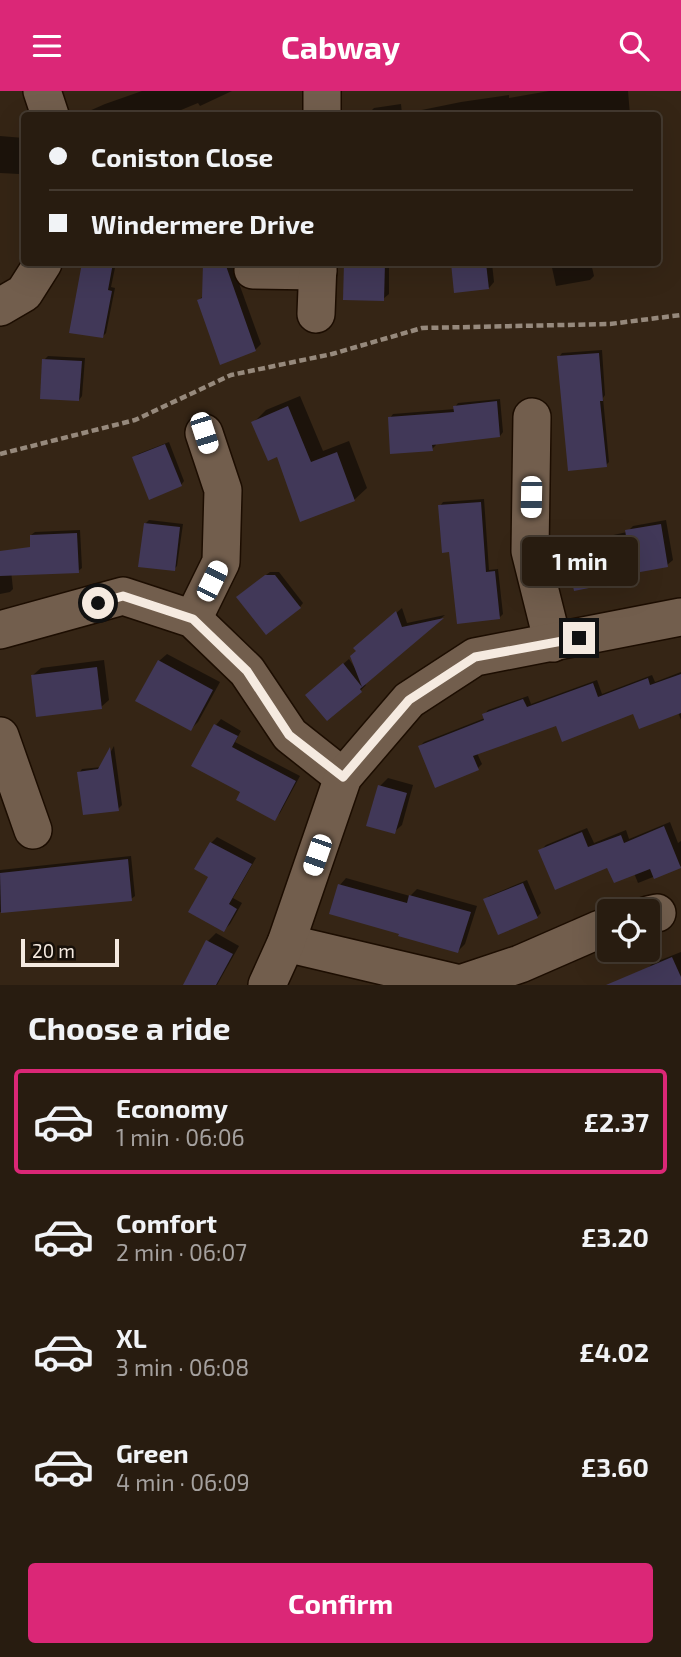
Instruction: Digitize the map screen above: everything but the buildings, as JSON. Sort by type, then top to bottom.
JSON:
[{"type":"street","points":[[42,91],[49,112]]},
{"type":"street","points":[[322,91],[323,112]]},
{"type":"street","points":[[0,307],[24,293],[41,266]]},
{"type":"street","points":[[253,270],[318,267],[316,314]]},
{"type":"street","points":[[532,417],[530,551],[553,643]]},
{"type":"street","points":[[193,619],[221,562],[223,490],[204,433]]},
{"type":"street","points":[[0,630],[123,596],[193,619],[247,671],[289,735],[343,777]]},
{"type":"street","points":[[267,985],[286,943],[343,777],[409,700],[475,657],[681,617]]},
{"type":"street","points":[[0,736],[33,830]]},
{"type":"street","points":[[286,943],[460,985],[520,964],[597,930]]},
{"type":"path","points":[[0,454],[135,419],[230,375],[332,353],[422,328],[610,324],[681,315]]},
{"type":"route","points":[[98,603],[123,596],[193,619],[247,671],[289,735],[343,777],[409,700],[475,657],[579,638]]}]
